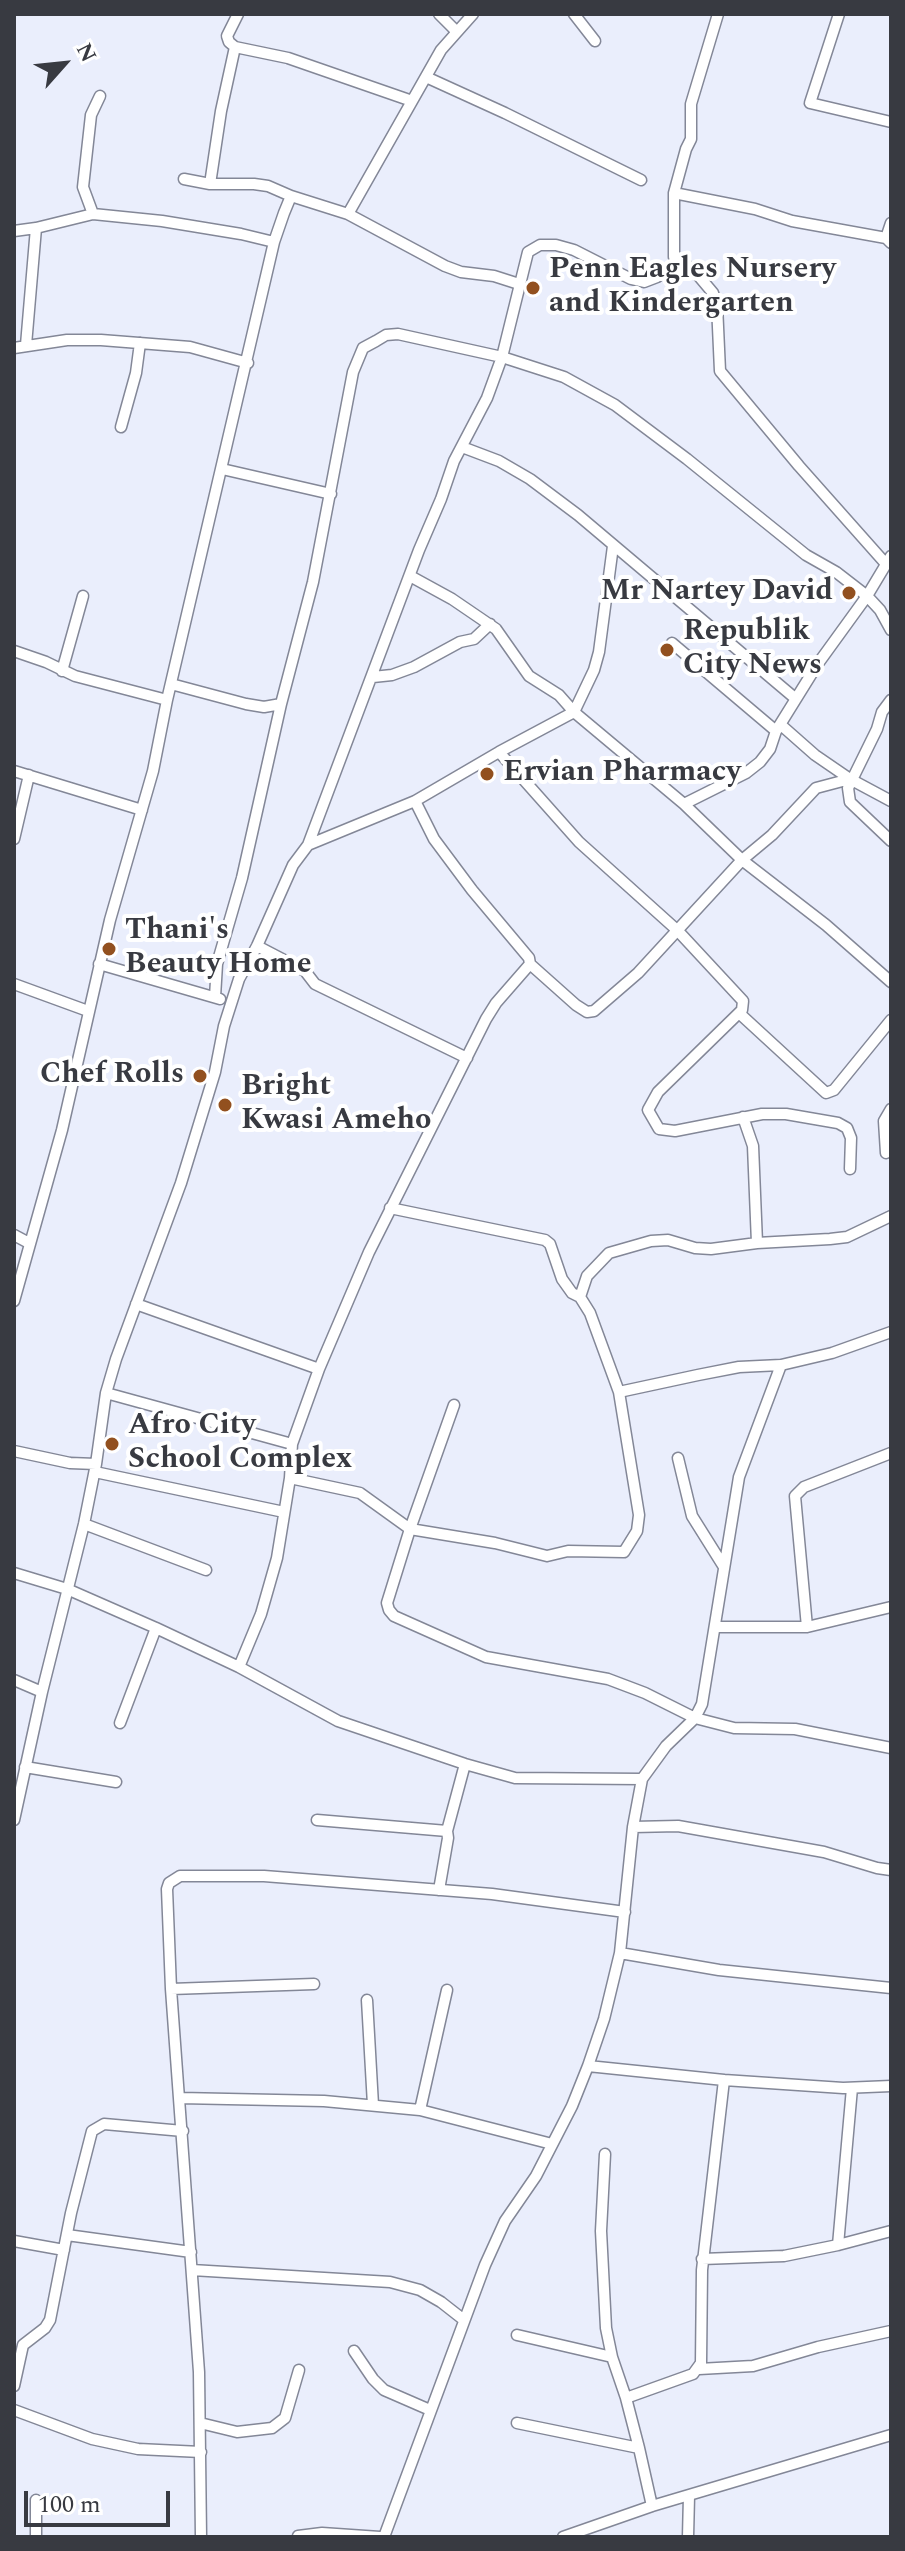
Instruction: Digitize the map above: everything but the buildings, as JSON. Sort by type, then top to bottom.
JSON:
[{"type":"street","points":[[238,14],[227,36],[235,47],[297,61],[412,101]]},
{"type":"street","points":[[439,14],[457,32]]},
{"type":"street","points":[[348,214],[441,50],[473,14]]},
{"type":"street","points":[[574,14],[595,41]]},
{"type":"street","points":[[684,804],[746,773],[770,749],[778,728],[817,665],[867,596],[888,560],[818,489],[720,371],[717,305],[713,293],[692,268],[677,262],[674,257],[674,193],[691,139],[691,104],[718,14]]},
{"type":"street","points":[[839,14],[810,103],[891,122]]},
{"type":"street","points":[[210,184],[235,47]]},
{"type":"street","points":[[426,77],[641,180]]},
{"type":"street","points":[[93,214],[83,187],[91,115],[100,96]]},
{"type":"street","points":[[184,179],[210,184],[268,186],[348,214],[445,266],[519,284]]},
{"type":"street","points":[[674,193],[888,241],[891,223]]},
{"type":"street","points":[[14,1301],[62,1130],[99,964],[142,810],[274,242],[291,196]]},
{"type":"street","points":[[14,231],[93,214],[162,221],[274,242]]},
{"type":"street","points":[[26,345],[36,228]]},
{"type":"street","points":[[14,1820],[84,1524],[96,1468],[106,1393],[181,1183],[239,979],[293,865],[308,845],[454,461],[487,398],[502,357],[528,252],[540,245],[556,245],[644,282],[657,277],[677,262]]},
{"type":"street","points":[[215,997],[217,964],[242,878],[281,704],[313,582],[353,372],[363,348],[386,335],[398,334],[502,357],[564,377],[615,405],[806,555],[836,572],[867,596],[880,610],[891,630]]},
{"type":"street","points":[[14,348],[67,340],[140,343],[190,347],[248,363]]},
{"type":"street","points":[[121,427],[136,373],[140,343]]},
{"type":"street","points":[[462,447],[499,461],[530,479],[578,515],[796,699]]},
{"type":"street","points":[[222,469],[331,494]]},
{"type":"street","points":[[308,845],[415,801],[574,712],[599,652],[613,546]]},
{"type":"street","points":[[410,576],[496,629],[529,676],[550,688],[574,712],[684,804],[742,860],[826,925],[891,982]]},
{"type":"street","points":[[62,671],[83,596]]},
{"type":"street","points":[[373,677],[392,675],[414,667],[460,642],[474,639],[490,624]]},
{"type":"street","points":[[672,643],[815,755],[850,779],[891,801]]},
{"type":"street","points":[[14,651],[62,671],[167,700]]},
{"type":"street","points":[[171,684],[246,704],[264,707],[281,704]]},
{"type":"street","points":[[891,700],[882,712],[848,788],[850,802],[891,841]]},
{"type":"street","points":[[499,752],[579,842],[678,931],[743,1001],[742,1010],[658,1092],[648,1110],[659,1129],[675,1131],[762,1114],[786,1114],[838,1123],[847,1128],[851,1138],[850,1169]]},
{"type":"street","points":[[14,771],[142,810]]},
{"type":"street","points":[[14,839],[29,775]]},
{"type":"street","points":[[415,801],[434,839],[529,958],[530,964],[587,1012],[594,1011],[638,973],[742,860],[772,835],[816,788],[850,779]]},
{"type":"street","points":[[257,946],[305,971],[315,984],[467,1058]]},
{"type":"street","points":[[99,964],[232,1002]]},
{"type":"street","points":[[239,1667],[261,1614],[277,1558],[290,1478],[292,1444],[319,1369],[369,1252],[467,1058],[496,1003],[530,964]]},
{"type":"street","points":[[14,984],[88,1011]]},
{"type":"street","points":[[739,1013],[826,1093],[834,1090],[891,1020]]},
{"type":"street","points":[[886,1153],[884,1121],[891,1109]]},
{"type":"street","points":[[743,1117],[753,1146],[757,1243]]},
{"type":"street","points":[[290,1478],[360,1493],[410,1529],[495,1543],[547,1556],[568,1551],[624,1552],[637,1531],[639,1515],[619,1392],[590,1313],[580,1297],[572,1293],[562,1279],[550,1244],[545,1240],[390,1208]]},
{"type":"street","points":[[580,1297],[587,1276],[609,1253],[624,1247],[668,1240],[695,1248],[847,1237],[891,1216]]},
{"type":"street","points":[[14,1235],[29,1243]]},
{"type":"street","points":[[136,1304],[319,1369]]},
{"type":"street","points":[[619,1392],[739,1367],[781,1365],[832,1353],[891,1332]]},
{"type":"street","points":[[298,2536],[322,2533],[382,2537],[485,2265],[505,2221],[536,2176],[572,2106],[604,2019],[620,1953],[633,1827],[642,1779],[666,1746],[695,1718],[702,1704],[739,1477],[781,1365]]},
{"type":"street","points":[[106,1393],[292,1444]]},
{"type":"street","points":[[454,1405],[387,1603],[394,1616],[486,1657],[608,1679],[695,1718],[734,1728],[795,1729],[891,1748]]},
{"type":"street","points":[[14,1451],[284,1512]]},
{"type":"street","points":[[807,1627],[795,1496],[804,1487],[891,1453]]},
{"type":"street","points":[[678,1458],[692,1516],[724,1567]]},
{"type":"street","points":[[84,1524],[206,1570]]},
{"type":"street","points":[[14,1573],[67,1589],[156,1628],[239,1667],[338,1721],[465,1764],[515,1778],[642,1779]]},
{"type":"street","points":[[715,1627],[807,1627],[891,1607]]},
{"type":"street","points":[[120,1723],[156,1628]]},
{"type":"street","points":[[14,1680],[42,1692]]},
{"type":"street","points":[[439,1890],[447,1831],[465,1764]]},
{"type":"street","points":[[25,1767],[116,1782]]},
{"type":"street","points":[[317,1820],[447,1831]]},
{"type":"street","points":[[633,1827],[678,1826],[824,1852],[891,1870]]},
{"type":"street","points":[[201,2537],[199,2372],[171,1989],[167,1889],[173,1879],[180,1876],[264,1876],[492,1894],[625,1912]]},
{"type":"street","points":[[620,1953],[719,1970],[891,1988]]},
{"type":"street","points":[[171,1989],[314,1984]]},
{"type":"street","points":[[420,2110],[447,1990]]},
{"type":"street","points":[[367,2000],[373,2105]]},
{"type":"street","points":[[588,2066],[724,2080],[852,2088],[891,2086]]},
{"type":"street","points":[[626,2398],[693,2374],[701,2363],[702,2259],[724,2080]]},
{"type":"street","points":[[838,2245],[852,2088]]},
{"type":"street","points":[[180,2098],[324,2101],[420,2110],[552,2144]]},
{"type":"street","points":[[14,2386],[23,2345],[45,2328],[50,2320],[92,2131],[104,2124],[183,2131]]},
{"type":"street","points":[[605,2154],[601,2231],[606,2328],[652,2506]]},
{"type":"street","points":[[702,2259],[784,2256],[891,2231]]},
{"type":"street","points":[[67,2235],[191,2252]]},
{"type":"street","points":[[14,2241],[64,2250]]},
{"type":"street","points":[[192,2270],[390,2282],[420,2290],[464,2320]]},
{"type":"street","points":[[699,2369],[753,2366],[818,2347],[891,2331]]},
{"type":"street","points":[[517,2335],[612,2357]]},
{"type":"street","points":[[354,2351],[384,2390],[430,2410]]},
{"type":"street","points":[[200,2423],[237,2432],[272,2428],[285,2418],[299,2370]]},
{"type":"street","points":[[14,2410],[92,2439],[138,2449],[201,2452]]},
{"type":"street","points":[[517,2423],[639,2448]]},
{"type":"street","points":[[563,2537],[652,2506],[891,2435]]},
{"type":"street","points":[[688,2537],[689,2496]]},
{"type":"street","points":[[36,2500],[36,2537]]},
{"type":"place","name":"Penn Eagles Nursery and Kindergarten","points":[[533,288]]},
{"type":"place","name":"Mr Nartey David","points":[[849,593]]},
{"type":"place","name":"Republik City News","points":[[667,650]]},
{"type":"place","name":"Ervian Pharmacy","points":[[487,774]]},
{"type":"place","name":"Thani's Beauty Home","points":[[109,949]]},
{"type":"place","name":"Chef Rolls","points":[[200,1076]]},
{"type":"place","name":"Bright Kwasi Ameho","points":[[225,1105]]},
{"type":"place","name":"Afro City School Complex","points":[[112,1444]]}]
